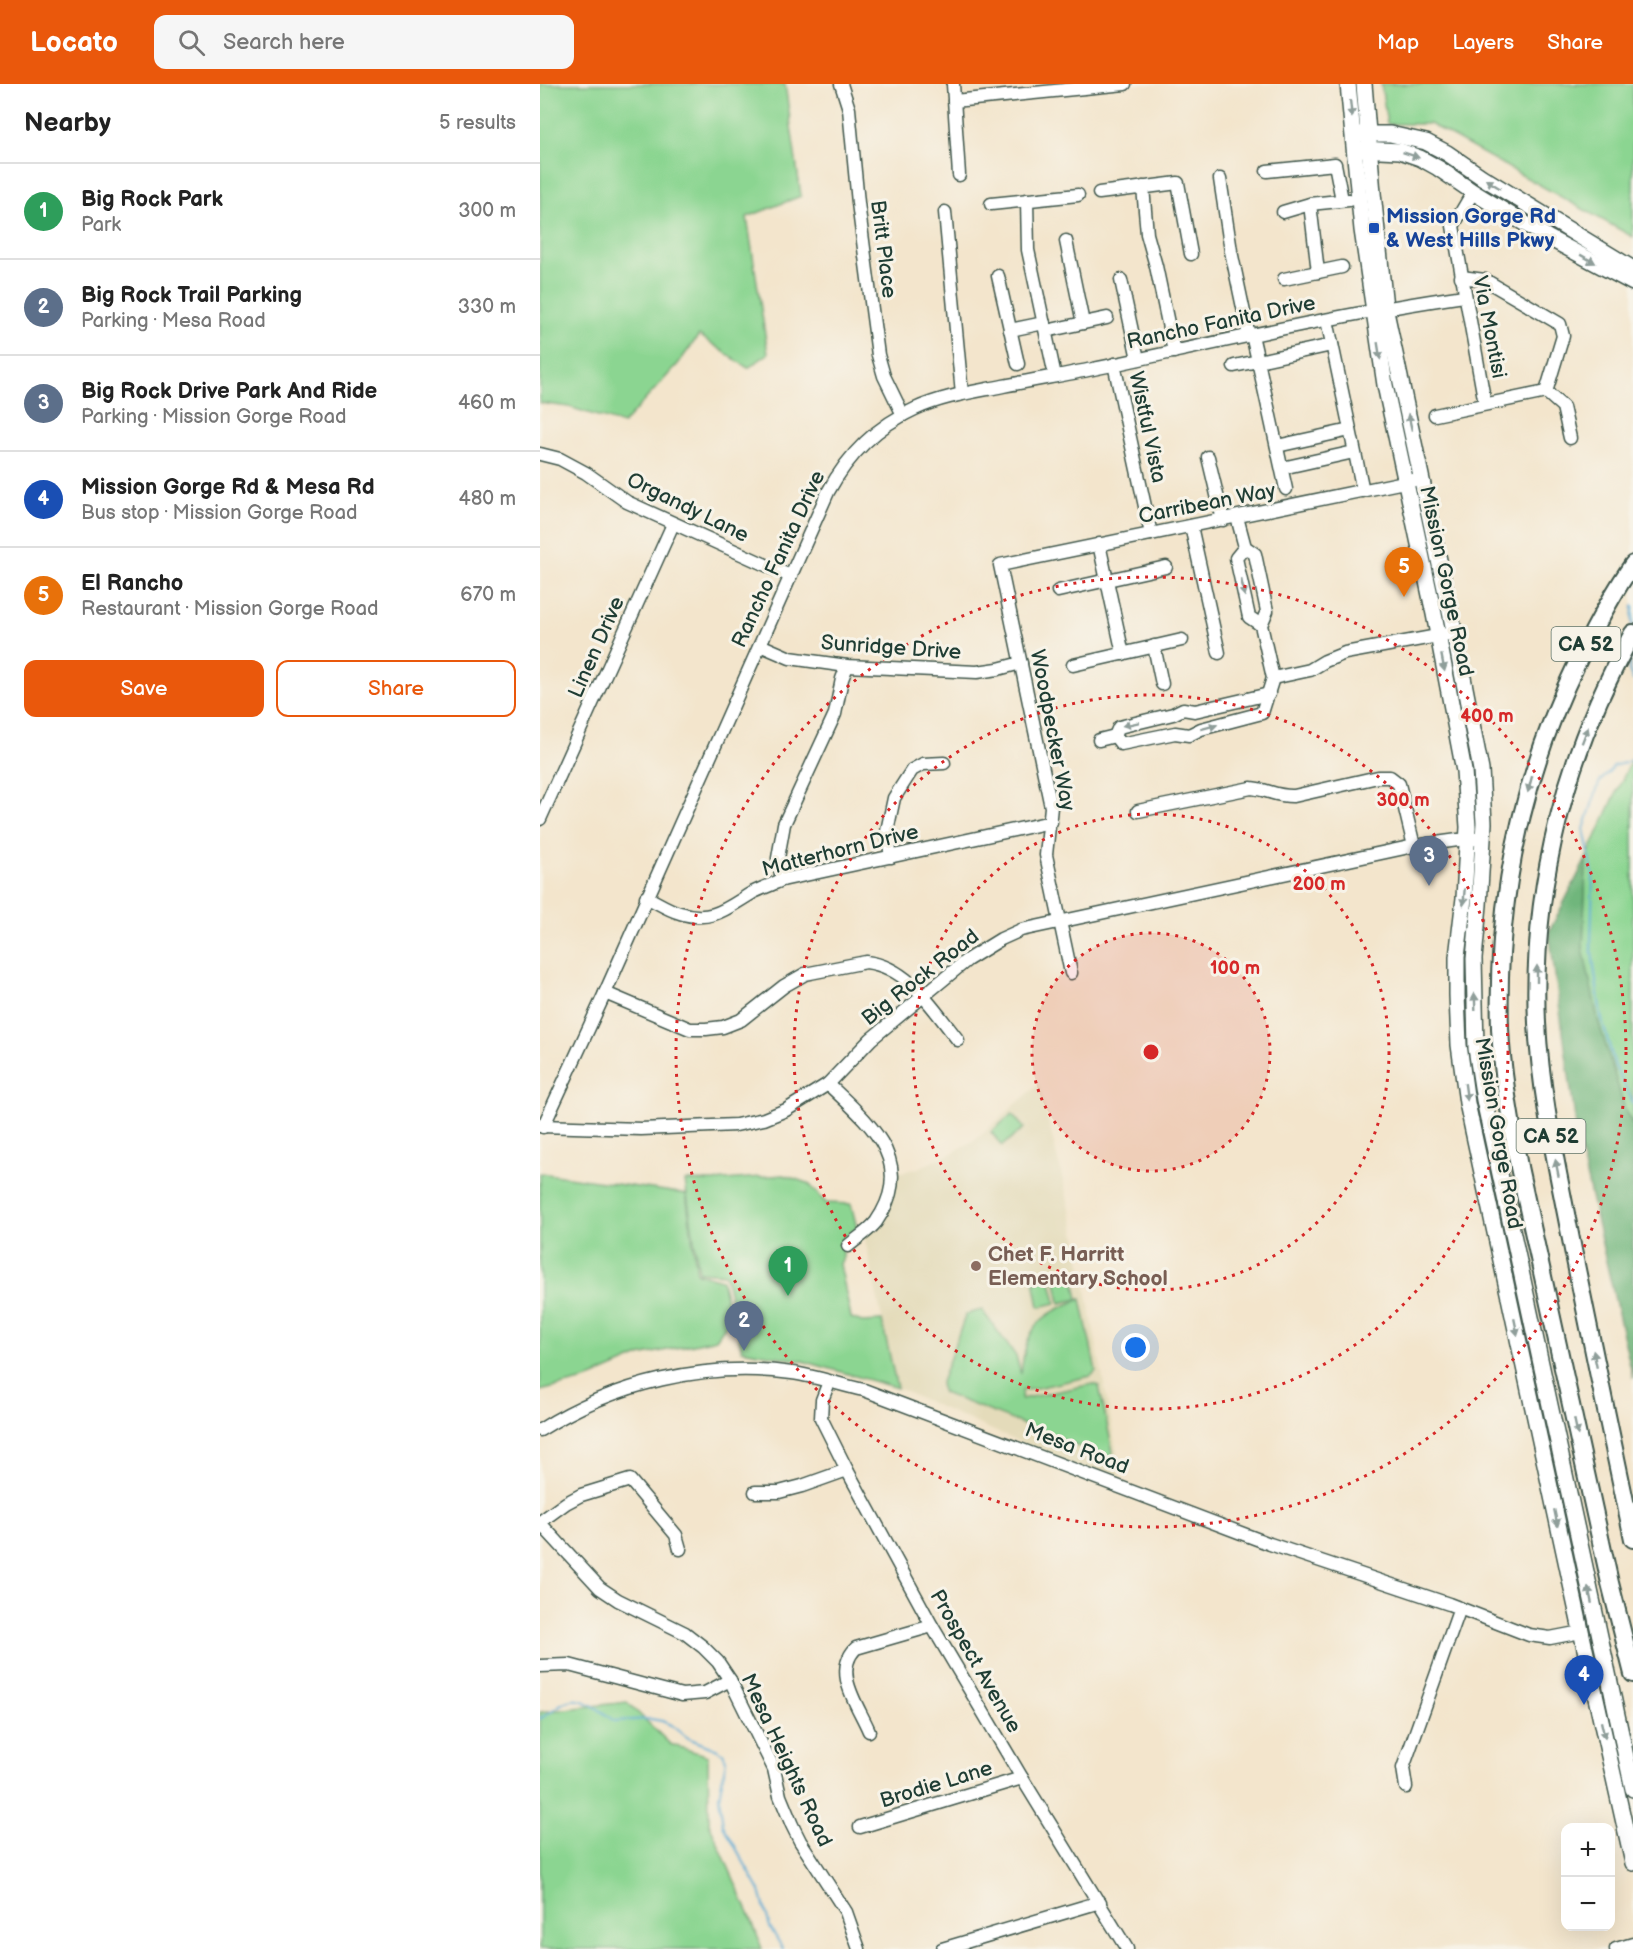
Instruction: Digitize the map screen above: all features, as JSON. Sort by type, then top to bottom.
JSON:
[{"type":"highway","name":"CA 52","points":[[1633,564],[1592,633],[1568,682],[1548,728],[1529,784],[1510,873],[1500,964],[1500,1029],[1507,1099],[1610,1583],[1633,1674]]},
{"type":"highway","name":"CA 52","points":[[1633,633],[1602,693],[1586,731],[1550,851],[1537,963],[1537,1024],[1546,1108],[1633,1539]]},
{"type":"main road","name":"Mission Gorge Road","points":[[1348,84],[1373,193],[1385,385],[1418,537],[1464,771],[1467,839],[1464,898],[1457,957],[1459,1045],[1467,1103],[1633,1863]]},
{"type":"main road","name":"Mission Gorge Road","points":[[1364,84],[1359,198],[1379,309],[1422,479],[1480,770],[1484,839],[1474,958],[1476,1048],[1486,1110],[1632,1783]]},
{"type":"main road","points":[[1362,142],[1406,136],[1426,142],[1633,269]]},
{"type":"main road","points":[[1362,142],[1420,158],[1547,237],[1633,283]]},
{"type":"main road","points":[[1418,537],[1423,537],[1426,541],[1434,570],[1441,571]]},
{"type":"main road","name":"Mesa Road","points":[[1581,1632],[1597,1629]]},
{"type":"main road","points":[[1614,1780],[1632,1783]]},
{"type":"street","name":"Britt Place","points":[[841,84],[849,109],[858,203],[878,355],[884,376],[903,415]]},
{"type":"street","points":[[953,84],[959,175]]},
{"type":"street","points":[[954,101],[1125,84]]},
{"type":"street","points":[[1267,171],[1335,164],[1342,200]]},
{"type":"street","points":[[1220,179],[1231,251],[1286,489]]},
{"type":"street","points":[[1099,193],[1178,183],[1191,254]]},
{"type":"street","points":[[1143,188],[1147,234],[1174,352]]},
{"type":"street","name":"Via Montisi","points":[[1473,192],[1453,226],[1485,404]]},
{"type":"street","points":[[991,204],[1078,195]]},
{"type":"street","points":[[1283,212],[1310,204],[1359,198]]},
{"type":"street","points":[[1027,200],[1028,250],[1055,376]]},
{"type":"street","points":[[1310,204],[1318,272]]},
{"type":"street","points":[[945,212],[962,394]]},
{"type":"street","points":[[1066,241],[1083,323]]},
{"type":"street","points":[[1284,279],[1342,267]]},
{"type":"street","points":[[998,276],[1018,364]]},
{"type":"street","points":[[1461,278],[1485,280],[1560,324],[1563,336],[1546,392]]},
{"type":"street","points":[[1121,280],[1138,359]]},
{"type":"street","name":"Rancho Fanita Drive","points":[[541,1126],[605,993],[828,492],[841,470],[867,440],[903,415],[926,404],[962,394],[1379,309],[1464,296]]},
{"type":"street","points":[[1010,330],[1083,323],[1107,318]]},
{"type":"street","points":[[1327,320],[1363,491]]},
{"type":"street","points":[[1234,366],[1332,345]]},
{"type":"street","name":"Wistful Vista","points":[[1114,364],[1151,534]]},
{"type":"street","points":[[1435,415],[1546,392]]},
{"type":"street","points":[[1546,392],[1563,407],[1570,438]]},
{"type":"street","points":[[1277,446],[1350,430]]},
{"type":"street","points":[[1282,468],[1354,452]]},
{"type":"street","name":"Organdy Lane","points":[[540,454],[560,459],[586,473],[627,502],[790,576]]},
{"type":"street","points":[[1208,457],[1223,520]]},
{"type":"street","name":"Carribean Way","points":[[1000,565],[1422,479]]},
{"type":"street","points":[[1115,736],[1121,744],[1178,733],[1189,735],[1201,729],[1262,713],[1273,678],[1261,625],[1267,611],[1255,554],[1245,547],[1237,517]]},
{"type":"street","name":"Linen Drive","points":[[540,819],[673,524]]},
{"type":"street","points":[[1191,526],[1219,653]]},
{"type":"street","points":[[1099,544],[1123,654]]},
{"type":"street","points":[[1245,547],[1236,558],[1249,617],[1261,625]]},
{"type":"street","name":"Woodpecker Way","points":[[1000,565],[1051,807],[1046,855],[1071,972]]},
{"type":"street","points":[[1058,591],[1166,567]]},
{"type":"street","points":[[1273,678],[1310,670],[1345,653],[1454,633]]},
{"type":"street","points":[[1073,665],[1182,640]]},
{"type":"street","name":"Sunridge Drive","points":[[760,645],[790,658],[847,666],[977,672],[1021,663]]},
{"type":"street","points":[[1154,646],[1162,684]]},
{"type":"street","points":[[782,880],[778,858],[784,824],[835,714],[842,678],[847,666]]},
{"type":"street","points":[[1115,736],[1119,727],[1173,714],[1184,709],[1195,711],[1268,697]]},
{"type":"street","points":[[1173,714],[1173,725],[1178,733]]},
{"type":"street","points":[[1099,740],[1115,736]]},
{"type":"street","points":[[891,857],[887,831],[894,798],[912,770],[922,764],[944,763]]},
{"type":"street","points":[[1138,811],[1251,788],[1262,789],[1281,796],[1294,796],[1378,777],[1390,777],[1399,784],[1414,846]]},
{"type":"street","name":"Matterhorn Drive","points":[[646,897],[680,913],[701,917],[725,911],[754,892],[782,880],[1051,822]]},
{"type":"street","name":"Big Rock Road","points":[[541,1126],[641,1129],[736,1125],[764,1119],[786,1110],[828,1084],[871,1039],[922,996],[967,960],[1001,939],[1033,927],[1059,921],[1414,846],[1484,839]]},
{"type":"street","points":[[605,993],[690,1029],[698,1030],[723,1027],[741,1020],[784,986],[805,974],[866,962],[882,965],[897,972],[922,996],[958,1040]]},
{"type":"street","points":[[828,1084],[876,1132],[885,1147],[891,1165],[890,1192],[883,1209],[876,1222],[864,1235],[848,1246]]},
{"type":"street","name":"Mesa Road","points":[[540,1430],[558,1418],[606,1396],[656,1381],[704,1371],[753,1370],[790,1373],[864,1390],[1270,1544],[1460,1608],[1513,1630],[1540,1638],[1581,1632]]},
{"type":"street","name":"Prospect Avenue","points":[[829,1382],[822,1400],[821,1418],[847,1470],[932,1626],[1022,1779],[1127,1949]]},
{"type":"street","points":[[755,1492],[779,1492],[847,1470]]},
{"type":"street","points":[[540,1522],[581,1495],[630,1480],[676,1535],[680,1549]]},
{"type":"street","name":"Mesa Heights Road","points":[[540,1522],[600,1588],[694,1640],[711,1654],[729,1680],[774,1769],[780,1796],[796,1833],[846,1912],[859,1949]]},
{"type":"street","points":[[1406,1787],[1402,1768],[1460,1608]]},
{"type":"street","points":[[869,1731],[845,1678],[849,1655],[856,1648],[932,1626]]},
{"type":"street","points":[[540,1666],[569,1665],[682,1695],[705,1693],[729,1680]]},
{"type":"street","name":"Brodie Lane","points":[[860,1827],[1022,1779]]},
{"type":"street","points":[[942,1949],[1100,1902]]},
{"type":"street","points":[[1616,1949],[1633,1944]]},
{"type":"shaded area","name":"Chet F. Harritt Elementary School","points":[[1039,1084],[1073,1221],[1118,1458],[1121,1487],[897,1388],[864,1235],[876,1222],[891,1174],[916,1169],[976,1139]]},
{"type":"green space","points":[[540,84],[785,84],[801,196],[747,217],[768,354],[748,368],[699,335],[678,364],[623,424],[569,407],[540,403]]},
{"type":"green space","points":[[1381,84],[1633,84],[1633,237],[1430,124],[1387,124]]},
{"type":"green space","points":[[1633,756],[1633,1125],[1626,1113],[1598,1020],[1583,949],[1586,859]]},
{"type":"green space","points":[[1586,859],[1583,949],[1598,1020],[1626,1113],[1633,1125],[1633,1378],[1578,1140],[1549,932]]},
{"type":"green space","points":[[1012,1114],[1024,1128],[1002,1146],[991,1132]]},
{"type":"green space","points":[[540,1173],[686,1194],[697,1273],[722,1280],[731,1318],[716,1339],[640,1356],[585,1380],[540,1391]]},
{"type":"green space","points":[[783,1175],[808,1183],[826,1203],[851,1204],[857,1228],[843,1239],[843,1257],[840,1264],[851,1318],[862,1322],[882,1321],[897,1388],[803,1361],[742,1350],[725,1274],[699,1272],[685,1181]]},
{"type":"green space","points":[[1073,1273],[1078,1299],[1060,1303],[1055,1276]]},
{"type":"green space","points":[[1050,1277],[1056,1303],[1039,1307],[1034,1281]]},
{"type":"green space","points":[[1081,1299],[1096,1371],[1091,1376],[1022,1391],[1021,1399],[1093,1384],[1099,1386],[1113,1452],[1109,1458],[943,1393],[940,1385],[966,1314],[982,1310],[1016,1356],[1021,1374],[1026,1345],[1036,1326],[1054,1311]]},
{"type":"green space","points":[[627,1702],[670,1744],[708,1756],[709,1823],[751,1918],[762,1949],[540,1949],[540,1712]]},
{"type":"waterway","points":[[1632,626],[1633,606]]},
{"type":"waterway","points":[[1630,653],[1629,670],[1633,680]]},
{"type":"waterway","points":[[1633,760],[1614,766],[1599,783],[1584,829],[1593,874],[1591,945],[1601,1016],[1615,1066],[1633,1103]]},
{"type":"waterway","points":[[540,1719],[564,1702],[580,1700],[592,1705],[614,1721],[651,1719],[662,1721],[673,1726],[688,1738],[723,1753],[726,1760],[719,1797],[723,1825],[760,1891],[770,1927],[783,1949]]},
{"type":"place","name":"Mission Gorge Rd & West Hills Pkwy","points":[[1374,228]]},
{"type":"place","name":"El Rancho","points":[[1404,597]]},
{"type":"place","name":"Big Rock Drive Park And Ride","points":[[1429,886]]},
{"type":"place","name":"Chet F. Harritt Elementary School","points":[[976,1266]]},
{"type":"place","name":"Big Rock Park","points":[[788,1296]]},
{"type":"place","name":"Big Rock Trail Parking","points":[[744,1351]]},
{"type":"place","name":"Mission Gorge Rd & Mesa Rd","points":[[1584,1705]]}]
